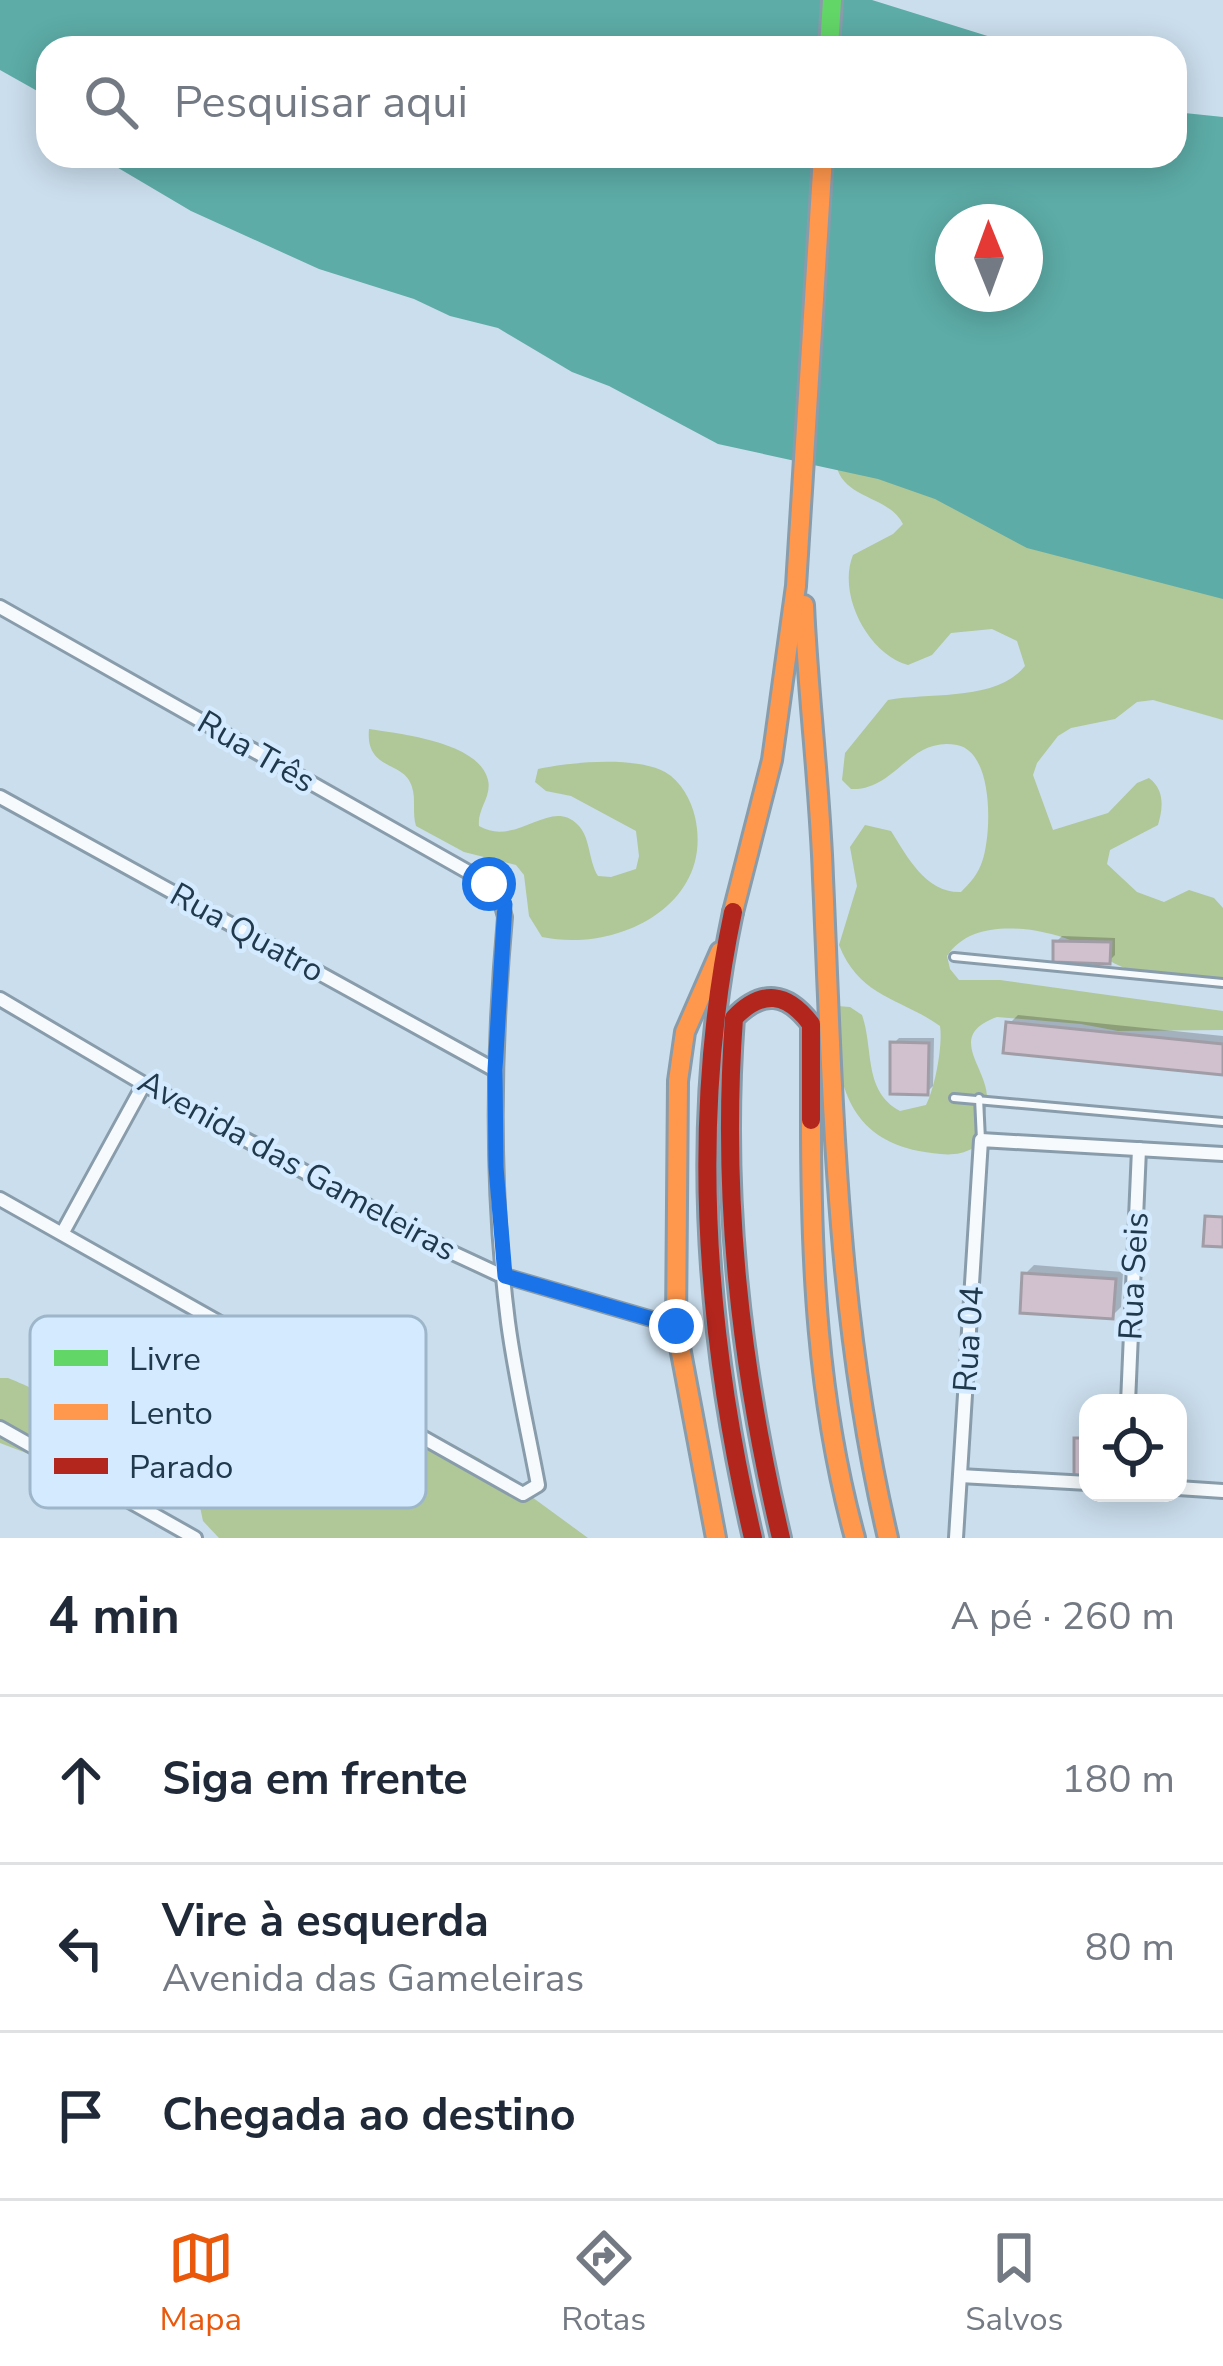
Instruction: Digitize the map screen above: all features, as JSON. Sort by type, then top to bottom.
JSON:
[{"type":"main road","points":[[830,36],[832,0]]},
{"type":"main road","points":[[753,1538],[732,1444],[708,1267],[706,1111],[729,931],[775,741],[801,537],[822,168]]},
{"type":"main road","points":[[801,537],[823,866],[839,1258],[854,1385],[888,1538]]},
{"type":"main road","points":[[716,1538],[676,1326],[680,1065],[685,1032],[729,931]]},
{"type":"main road","points":[[782,1538],[740,1353],[726,1147],[734,1018],[746,1003],[771,994],[796,1002],[811,1024],[816,1304],[841,1494],[855,1538]]},
{"type":"street","name":"Rua Três","points":[[0,607],[489,884],[505,904],[495,1070]]},
{"type":"street","name":"Rua Quatro","points":[[0,797],[495,1070]]},
{"type":"street","name":"Avenida das Gameleiras","points":[[0,999],[143,1084],[455,1254],[505,1276],[676,1326]]},
{"type":"street","points":[[426,1439],[523,1494],[538,1485],[508,1321],[496,1167],[495,1070]]},
{"type":"street","points":[[63,1232],[143,1084]]},
{"type":"street","points":[[981,1140],[1223,1154]]},
{"type":"street","name":"Rua 04","points":[[956,1538],[981,1140]]},
{"type":"street","name":"Rua Seis","points":[[1128,1394],[1139,1149]]},
{"type":"street","points":[[0,1199],[210,1316]]},
{"type":"street","points":[[0,1428],[30,1445]]},
{"type":"street","points":[[960,1476],[1079,1483]]},
{"type":"street","points":[[1187,1489],[1223,1491]]},
{"type":"street","points":[[142,1508],[195,1538]]},
{"type":"lane","points":[[954,957],[1223,983]]},
{"type":"lane","points":[[954,1098],[1223,1122]]},
{"type":"lane","points":[[979,1098],[981,1140]]},
{"type":"shaded area","points":[[0,0],[872,0],[988,36],[36,36],[36,90],[0,70]]},
{"type":"shaded area","points":[[1187,113],[1223,117],[1223,599],[1027,548],[935,499],[878,479],[718,444],[609,386],[572,372],[498,328],[450,316],[414,299],[319,269],[191,211],[118,168],[1187,168]]},
{"type":"shaded area","points":[[836,464],[1223,595],[1223,720],[1153,700],[1137,702],[1115,719],[1071,728],[1058,736],[1033,775],[1053,830],[1108,813],[1137,783],[1149,778],[1154,783],[1161,800],[1158,825],[1110,850],[1107,864],[1137,892],[1164,902],[1189,890],[1214,898],[1223,908],[1223,989],[1141,974],[1070,940],[1039,931],[987,931],[958,944],[947,956],[959,980],[1000,980],[1223,1011],[1223,1030],[1118,1031],[997,1017],[973,1033],[971,1043],[986,1088],[986,1106],[973,1148],[960,1153],[919,1151],[894,1143],[874,1131],[848,1098],[838,1055],[837,1006],[862,1015],[875,1081],[888,1103],[900,1111],[926,1105],[938,1066],[940,1026],[870,987],[839,945],[857,886],[850,847],[865,825],[891,831],[928,880],[961,892],[978,870],[985,849],[984,778],[969,751],[941,744],[914,755],[880,782],[851,789],[842,780],[845,753],[888,700],[980,690],[1013,677],[1025,666],[1017,641],[992,629],[951,633],[932,655],[908,665],[880,649],[853,604],[849,570],[853,555],[903,524],[888,507],[847,484]]},
{"type":"shaded area","points":[[369,729],[455,748],[482,767],[488,792],[479,826],[506,831],[567,817],[585,835],[598,876],[636,869],[636,831],[571,796],[546,791],[535,782],[538,769],[621,762],[665,772],[684,792],[695,817],[697,848],[690,875],[675,898],[629,929],[571,940],[542,937],[529,916],[524,875],[516,865],[464,852],[416,826],[408,779],[373,752]]},
{"type":"shaded area","points":[[0,1378],[30,1388],[30,1454],[0,1443]]},
{"type":"shaded area","points":[[426,1430],[480,1459],[588,1538],[219,1538],[203,1521],[200,1508],[426,1508]]},
{"type":"building","points":[[1053,941],[1111,942],[1110,964],[1053,962]]},
{"type":"building","points":[[1006,1022],[1223,1044],[1223,1075],[1003,1053]]},
{"type":"building","points":[[890,1042],[929,1043],[928,1095],[890,1094]]},
{"type":"building","points":[[1205,1216],[1223,1217],[1223,1247],[1203,1246]]},
{"type":"building","points":[[1022,1273],[1116,1279],[1113,1319],[1020,1313]]},
{"type":"building","points":[[1074,1438],[1079,1438],[1079,1476],[1074,1476]]},
{"type":"traffic: fast","points":[[830,36],[832,0]]},
{"type":"traffic: slow","points":[[733,912],[772,760],[796,586],[822,168]]},
{"type":"traffic: slow","points":[[804,605],[847,1292],[857,1374],[888,1538]]},
{"type":"traffic: slow","points":[[716,1538],[676,1326],[678,1081],[685,1032],[720,952]]},
{"type":"traffic: slow","points":[[811,1120],[824,1383],[855,1538]]},
{"type":"traffic: jam","points":[[733,912],[711,1069],[708,1226],[723,1383],[753,1538]]},
{"type":"traffic: jam","points":[[781,1538],[745,1344],[732,1215],[734,1018],[754,1002],[783,1000],[811,1024],[811,1120]]},
{"type":"route","points":[[489,884],[505,904],[495,1070],[496,1167],[505,1276],[676,1326]]}]
